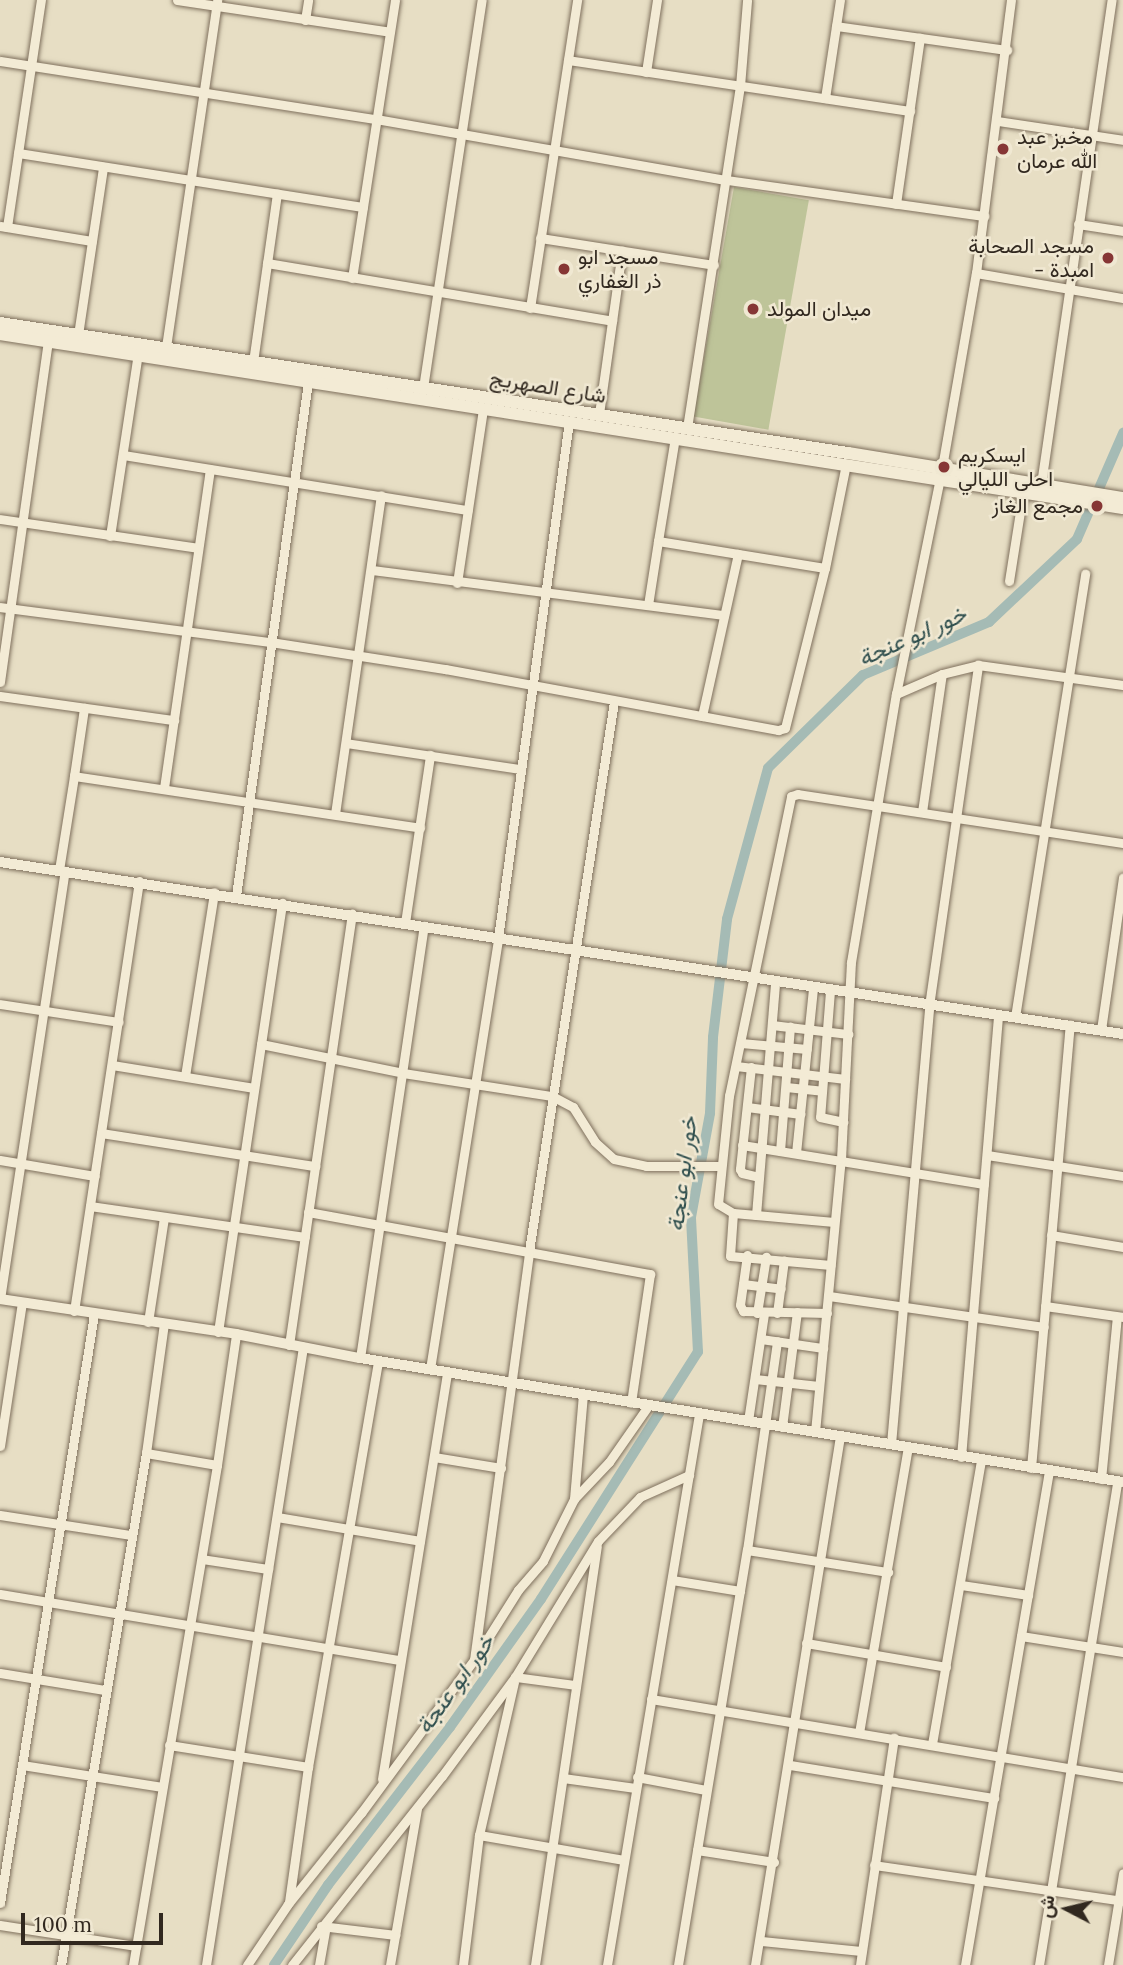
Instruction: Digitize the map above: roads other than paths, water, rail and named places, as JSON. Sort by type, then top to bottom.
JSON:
[{"type":"main road","name":"شارع الصهريج","points":[[0,323],[687,428],[940,473],[1023,493],[1087,498]]},
{"type":"main road","name":"شارع الصهريج","points":[[0,334],[846,464],[1041,484],[1087,498]]},
{"type":"main road","points":[[1087,498],[1112,500],[1123,508]]},
{"type":"street","points":[[41,0],[18,153],[3,226],[92,241]]},
{"type":"street","points":[[177,0],[217,3],[305,20],[390,32]]},
{"type":"street","points":[[305,20],[308,0]]},
{"type":"street","points":[[352,278],[395,0]]},
{"type":"street","points":[[424,388],[482,0]]},
{"type":"street","points":[[530,308],[577,0]]},
{"type":"street","points":[[646,72],[657,0]]},
{"type":"street","points":[[687,428],[727,180],[740,86],[747,0]]},
{"type":"street","points":[[825,98],[841,0]]},
{"type":"street","points":[[815,1432],[841,1159],[851,962],[896,695],[976,273],[998,121],[1011,0]]},
{"type":"street","points":[[1041,484],[1112,0]]},
{"type":"street","points":[[166,347],[217,3]]},
{"type":"street","points":[[836,26],[1007,50]]},
{"type":"street","points":[[896,204],[920,38]]},
{"type":"street","points":[[568,60],[909,111]]},
{"type":"street","points":[[0,61],[376,119],[727,180],[984,216]]},
{"type":"street","points":[[998,121],[1123,140]]},
{"type":"street","points":[[18,153],[363,207]]},
{"type":"street","points":[[78,335],[103,167]]},
{"type":"street","points":[[253,362],[277,194]]},
{"type":"street","points":[[1078,224],[1123,231]]},
{"type":"street","points":[[540,237],[714,265]]},
{"type":"street","points":[[599,414],[622,251]]},
{"type":"street","points":[[267,263],[612,321]]},
{"type":"street","points":[[976,273],[1123,298]]},
{"type":"street","points":[[0,682],[48,342]]},
{"type":"street","points":[[110,536],[138,354]]},
{"type":"street","points":[[236,896],[308,382]]},
{"type":"street","points":[[457,583],[484,408]]},
{"type":"street","points":[[430,1369],[498,938],[569,422]]},
{"type":"street","points":[[648,605],[675,438]]},
{"type":"street","points":[[123,455],[468,510]]},
{"type":"street","points":[[0,607],[270,642],[785,729],[825,568],[846,464]]},
{"type":"street","points":[[164,788],[210,469]]},
{"type":"street","points":[[1009,580],[1023,493]]},
{"type":"street","points":[[335,814],[382,495]]},
{"type":"street","points":[[0,519],[198,548]]},
{"type":"street","points":[[657,541],[825,568]]},
{"type":"street","points":[[702,716],[738,554]]},
{"type":"street","points":[[372,570],[457,583],[724,615]]},
{"type":"street","points":[[1015,1017],[1085,573]]},
{"type":"street","points":[[896,695],[942,674],[978,665],[1067,675],[1123,685]]},
{"type":"street","points":[[891,1444],[929,1006],[978,665]]},
{"type":"street","points":[[922,812],[942,674]]},
{"type":"street","points":[[0,696],[174,720]]},
{"type":"street","points":[[474,1660],[529,1251],[614,701]]},
{"type":"street","points":[[84,708],[0,1299],[236,1334],[360,1358],[660,1408],[1120,1481],[1039,1965]]},
{"type":"street","points":[[346,743],[521,769]]},
{"type":"street","points":[[405,923],[430,755]]},
{"type":"street","points":[[74,776],[420,828]]},
{"type":"street","points":[[834,1222],[733,1213],[718,1204],[727,1116],[791,796],[799,794],[1123,843]]},
{"type":"street","points":[[0,862],[214,892],[775,983],[1123,1034]]},
{"type":"street","points":[[1101,1030],[1123,878]]},
{"type":"street","points":[[74,1311],[139,881]]},
{"type":"street","points":[[185,1076],[214,892]]},
{"type":"street","points":[[218,1332],[282,903]]},
{"type":"street","points":[[289,1345],[352,915]]},
{"type":"street","points":[[360,1358],[424,926]]},
{"type":"street","points":[[756,1215],[775,983]]},
{"type":"street","points":[[796,1153],[813,988]]},
{"type":"street","points":[[830,991],[821,1119],[842,1122]]},
{"type":"street","points":[[0,1004],[119,1022]]},
{"type":"street","points":[[961,1457],[999,1015]]},
{"type":"street","points":[[772,1025],[848,1034]]},
{"type":"street","points":[[1031,1468],[1070,1025]]},
{"type":"street","points":[[780,1151],[790,1026]]},
{"type":"street","points":[[741,1043],[807,1049]]},
{"type":"street","points":[[261,1044],[403,1073],[552,1096],[573,1107],[595,1142],[614,1159],[646,1166],[720,1166]]},
{"type":"street","points":[[112,1065],[254,1088]]},
{"type":"street","points":[[736,1066],[845,1079]]},
{"type":"street","points":[[751,1067],[741,1172],[759,1177]]},
{"type":"street","points":[[786,1087],[822,1091]]},
{"type":"street","points":[[747,1107],[784,1112],[820,1107]]},
{"type":"street","points":[[727,1116],[744,1119]]},
{"type":"street","points":[[101,1133],[315,1166]]},
{"type":"street","points":[[742,1145],[984,1184]]},
{"type":"street","points":[[987,1155],[1123,1176]]},
{"type":"street","points":[[0,1160],[95,1176]]},
{"type":"street","points":[[90,1206],[305,1237]]},
{"type":"street","points":[[308,1212],[650,1274],[631,1403]]},
{"type":"street","points":[[733,1213],[730,1256],[747,1255],[831,1265]]},
{"type":"street","points":[[148,1322],[164,1217]]},
{"type":"street","points":[[1051,1235],[1123,1247]]},
{"type":"street","points":[[747,1255],[741,1308],[761,1313],[827,1313]]},
{"type":"street","points":[[748,1421],[761,1339],[761,1287],[766,1257]]},
{"type":"street","points":[[777,1313],[784,1260]]},
{"type":"street","points":[[743,1284],[780,1289]]},
{"type":"street","points":[[829,1296],[1044,1327]]},
{"type":"street","points":[[0,1446],[22,1303]]},
{"type":"street","points":[[1045,1306],[1120,1317],[1101,1479]]},
{"type":"street","points":[[782,1427],[797,1312]]},
{"type":"street","points":[[0,1903],[94,1314]]},
{"type":"street","points":[[61,1965],[146,1453],[164,1324]]},
{"type":"street","points":[[133,1965],[217,1465],[236,1334]]},
{"type":"street","points":[[761,1339],[823,1348]]},
{"type":"street","points":[[678,1965],[747,1550],[777,1341]]},
{"type":"street","points":[[206,1965],[303,1347]]},
{"type":"street","points":[[288,1904],[308,1766],[378,1361]]},
{"type":"street","points":[[382,1781],[447,1372]]},
{"type":"street","points":[[755,1379],[819,1386]]},
{"type":"street","points":[[574,1499],[583,1395]]},
{"type":"street","points":[[247,1965],[288,1904],[361,1813],[382,1781],[474,1660],[518,1590],[543,1561],[574,1499],[609,1462],[648,1406]]},
{"type":"street","points":[[607,1965],[699,1414]]},
{"type":"street","points":[[755,1965],[790,1765],[818,1561],[840,1436]]},
{"type":"street","points":[[859,1733],[908,1447]]},
{"type":"street","points":[[146,1453],[217,1465]]},
{"type":"street","points":[[434,1457],[501,1468]]},
{"type":"street","points":[[932,1744],[981,1460]]},
{"type":"street","points":[[965,1965],[1049,1471]]},
{"type":"street","points":[[292,1965],[417,1807],[515,1677],[598,1541],[640,1497],[689,1475]]},
{"type":"street","points":[[0,1515],[131,1535]]},
{"type":"street","points":[[277,1517],[420,1541]]},
{"type":"street","points":[[535,1965],[598,1541]]},
{"type":"street","points":[[747,1550],[888,1572]]},
{"type":"street","points":[[201,1559],[268,1569]]},
{"type":"street","points":[[671,1580],[740,1591]]},
{"type":"street","points":[[961,1585],[1027,1595]]},
{"type":"street","points":[[0,1594],[400,1660]]},
{"type":"street","points":[[1021,1636],[1123,1652]]},
{"type":"street","points":[[806,1643],[946,1667]]},
{"type":"street","points":[[0,1673],[105,1690]]},
{"type":"street","points":[[515,1677],[575,1685]]},
{"type":"street","points":[[463,1965],[479,1835],[515,1677]]},
{"type":"street","points":[[651,1699],[1123,1777]]},
{"type":"street","points":[[860,1965],[894,1738]]},
{"type":"street","points":[[169,1745],[308,1766]]},
{"type":"street","points":[[22,1765],[163,1787]]},
{"type":"street","points":[[790,1765],[994,1798]]},
{"type":"street","points":[[637,1777],[706,1790]]},
{"type":"street","points":[[563,1778],[635,1788]]},
{"type":"street","points":[[390,1965],[417,1807]]},
{"type":"street","points":[[479,1835],[624,1860]]},
{"type":"street","points":[[697,1850],[774,1862]]},
{"type":"street","points":[[874,1865],[1121,1901]]},
{"type":"street","points":[[1108,1965],[1121,1901],[1123,1873]]},
{"type":"street","points":[[0,1925],[136,1946]]},
{"type":"street","points":[[323,1926],[395,1936]]},
{"type":"street","points":[[319,1965],[323,1926]]},
{"type":"street","points":[[761,1941],[862,1951]]},
{"type":"waterway","name":"خور ابو عنجة","points":[[274,1965],[328,1885],[450,1727],[541,1599],[698,1352],[691,1217],[710,1113],[713,1037],[727,919],[768,768],[863,675],[989,622],[1077,539],[1123,433]]},
{"type":"place","name":"مخبز عبد الله عرمان","points":[[1003,149]]},
{"type":"place","name":"مسجد الصحابة - امبدة","points":[[1108,258]]},
{"type":"place","name":"مسجد ابو ذر الغفاري","points":[[564,269]]},
{"type":"place","name":"ميدان المولد","points":[[753,309]]},
{"type":"place","name":"ايسكريم احلى الليالي","points":[[944,467]]},
{"type":"place","name":"مجمع الغاز","points":[[1097,506]]}]
